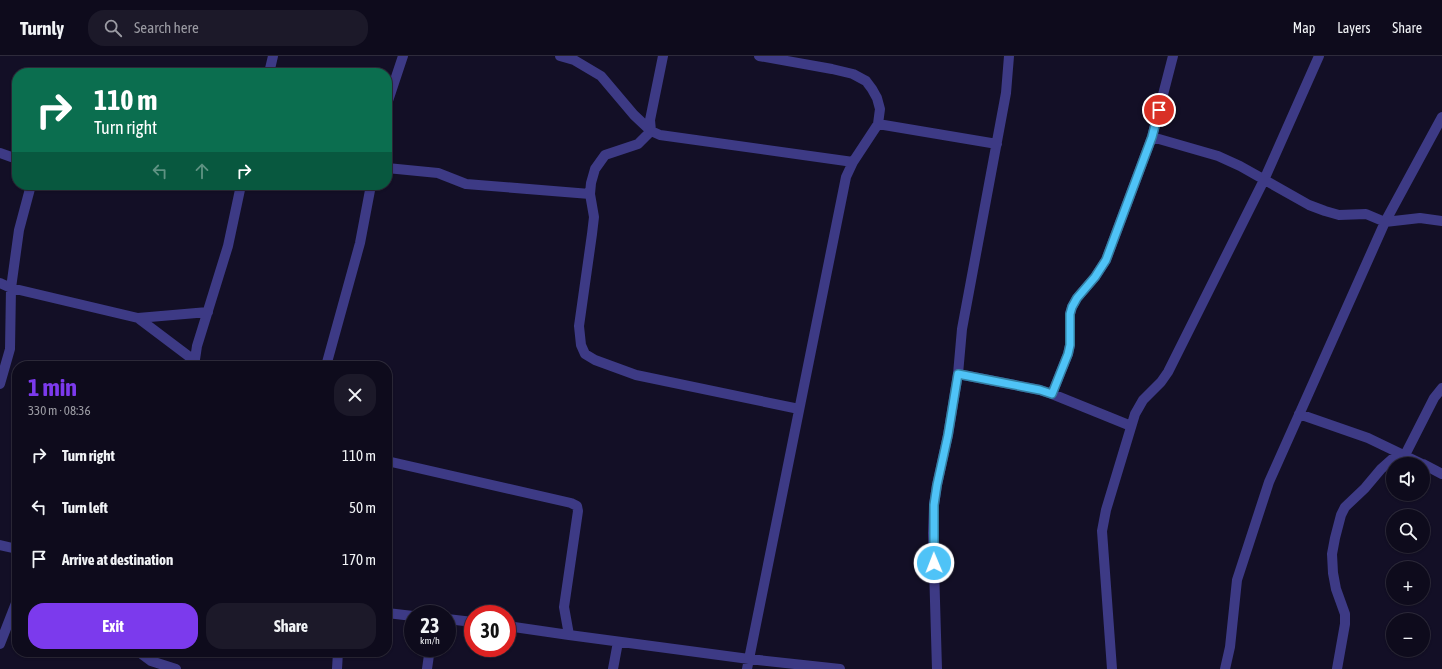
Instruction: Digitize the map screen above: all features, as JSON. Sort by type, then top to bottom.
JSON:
[{"type":"street","points":[[270,68],[273,56]]},
{"type":"street","points":[[392,89],[403,56]]},
{"type":"street","points":[[560,56],[574,60],[601,76],[634,115],[651,131],[660,135],[853,162]]},
{"type":"street","points":[[651,131],[650,120],[663,56]]},
{"type":"street","points":[[748,664],[846,177],[853,162],[878,124],[880,109],[877,98],[866,81],[853,74],[759,56]]},
{"type":"street","points":[[937,669],[934,505],[958,374],[962,329],[1006,93],[1009,56]]},
{"type":"street","points":[[1052,394],[1068,354],[1070,345],[1070,314],[1072,307],[1077,298],[1095,277],[1106,260],[1152,137],[1173,56]]},
{"type":"street","points":[[1112,669],[1102,532],[1106,510],[1135,414],[1143,400],[1161,382],[1168,372],[1264,180],[1320,56]]},
{"type":"street","points":[[1225,669],[1230,647],[1235,593],[1242,563],[1269,482],[1385,222],[1442,116]]},
{"type":"street","points":[[878,124],[997,144]]},
{"type":"street","points":[[651,131],[638,144],[605,155],[594,169],[590,194],[593,223],[579,326],[581,345],[585,354],[636,376],[799,409]]},
{"type":"street","points":[[1152,137],[1218,156],[1240,166],[1309,205],[1325,211],[1340,215],[1366,214],[1385,222],[1420,218],[1442,221]]},
{"type":"street","points":[[0,153],[12,157]]},
{"type":"street","points":[[392,168],[438,173],[466,184],[590,194]]},
{"type":"street","points":[[0,384],[10,349],[11,288],[19,230],[30,190]]},
{"type":"street","points":[[194,361],[197,346],[228,246],[240,190]]},
{"type":"street","points":[[327,361],[360,243],[370,190]]},
{"type":"street","points":[[0,283],[11,288],[138,318],[208,312]]},
{"type":"street","points":[[138,318],[190,361]]},
{"type":"street","points":[[958,374],[1040,390],[1131,426]]},
{"type":"street","points":[[1337,669],[1345,624],[1345,614],[1336,589],[1332,554],[1341,515],[1344,508],[1381,469],[1402,454],[1434,398],[1442,388]]},
{"type":"street","points":[[1299,414],[1368,438],[1408,457]]},
{"type":"street","points":[[392,462],[571,503],[577,506],[578,511],[564,607],[569,636]]},
{"type":"street","points":[[1430,468],[1442,474]]},
{"type":"street","points":[[0,545],[12,548]]},
{"type":"street","points":[[0,644],[12,613]]},
{"type":"street","points":[[392,614],[404,615]]},
{"type":"street","points":[[516,627],[618,642],[748,664],[840,669]]},
{"type":"street","points":[[613,669],[618,642]]},
{"type":"street","points":[[143,657],[150,665],[176,669]]},
{"type":"street","points":[[337,669],[338,657]]},
{"type":"street","points":[[427,669],[429,657]]},
{"type":"route","points":[[934,563],[934,505],[958,374],[1040,390],[1052,394],[1068,354],[1070,345],[1070,314],[1072,307],[1077,298],[1095,277],[1106,260],[1152,137],[1159,110]]}]
